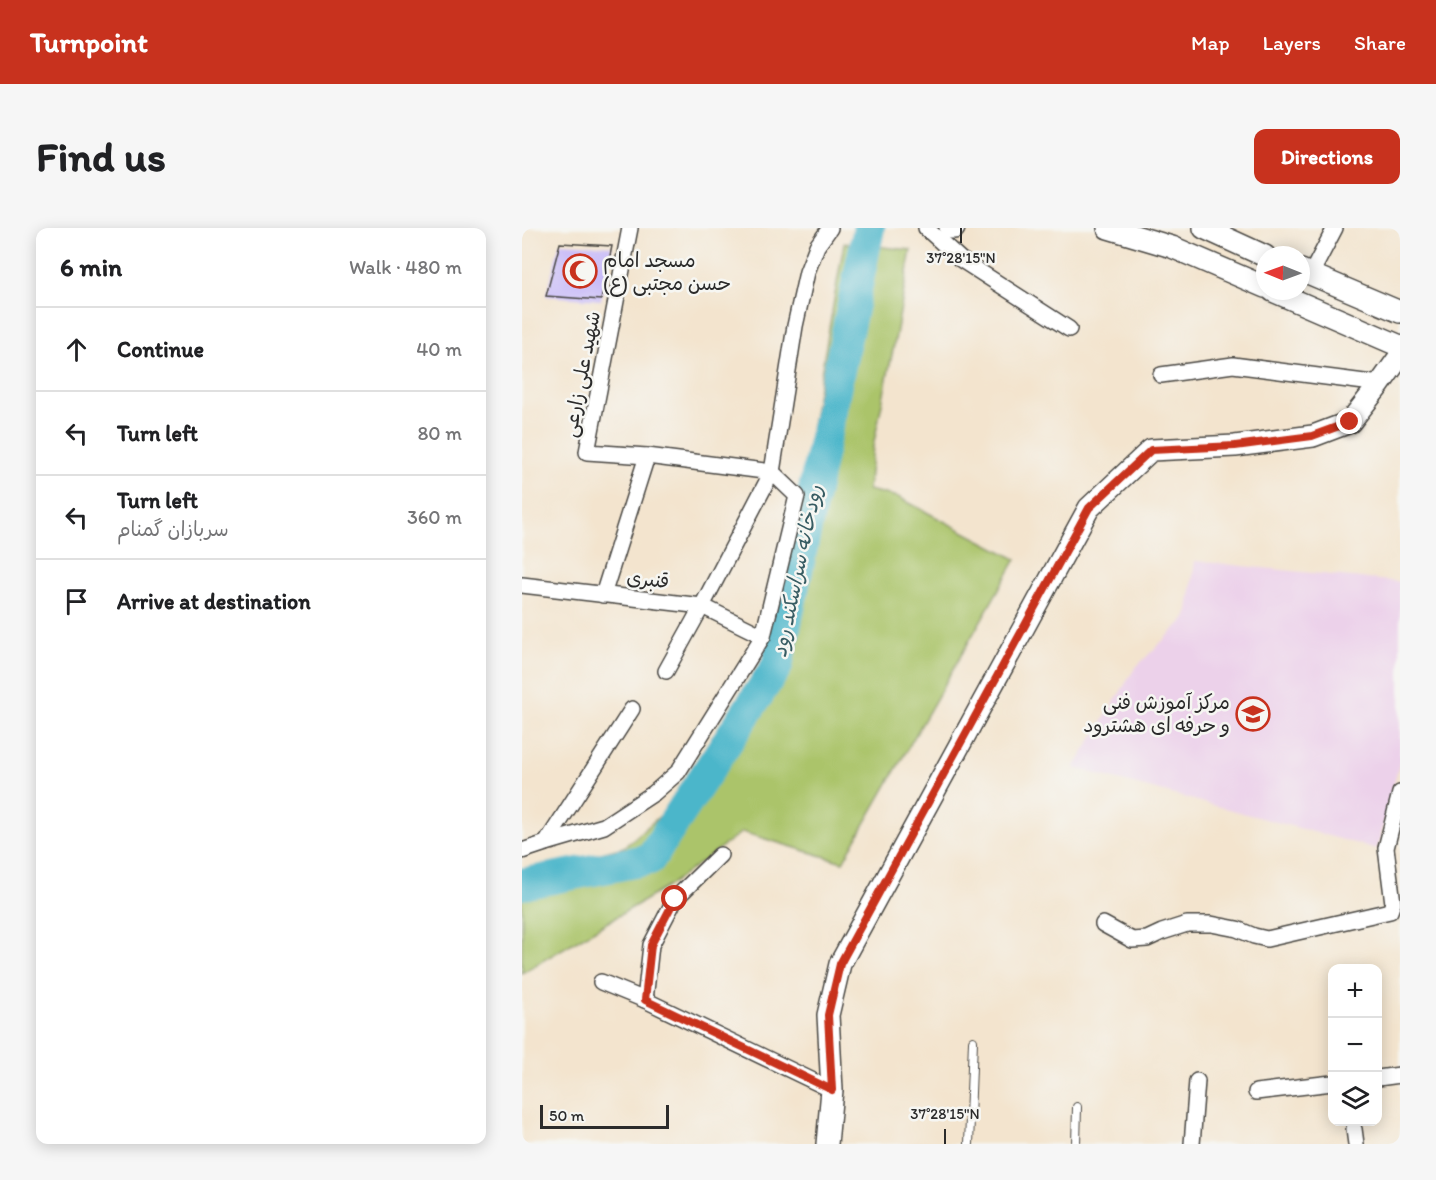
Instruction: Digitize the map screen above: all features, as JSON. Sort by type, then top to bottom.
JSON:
[{"type":"street","name":"شهيد علی زارعی","points":[[630,228],[587,452],[647,456],[772,472]]},
{"type":"street","points":[[666,671],[772,472],[795,326],[807,272],[817,246],[830,228]]},
{"type":"street","points":[[926,228],[960,259],[1069,329]]},
{"type":"street","points":[[1108,228],[1172,247],[1256,283]]},
{"type":"street","points":[[1204,228],[1256,252]]},
{"type":"street","points":[[1310,266],[1335,228]]},
{"type":"street","points":[[1310,274],[1400,312]]},
{"type":"street","points":[[1294,300],[1400,346]]},
{"type":"street","points":[[827,1144],[832,1090],[828,1015],[840,964],[1089,508],[1151,450],[1235,446],[1312,436],[1350,422],[1400,356]]},
{"type":"street","points":[[1161,375],[1233,365],[1380,384]]},
{"type":"street","points":[[603,595],[647,456]]},
{"type":"street","points":[[522,851],[604,826],[654,793],[678,772],[763,636],[797,496],[772,472]]},
{"type":"street","name":"قنبری","points":[[522,585],[702,606],[763,636]]},
{"type":"street","points":[[546,843],[632,709]]},
{"type":"street","points":[[1102,924],[1132,940],[1147,939],[1187,924],[1212,924],[1267,939],[1390,911],[1393,903],[1386,849],[1400,793]]},
{"type":"street","points":[[645,1000],[651,945],[675,899],[720,855]]},
{"type":"street","points":[[601,982],[645,1000],[832,1090]]},
{"type":"street","points":[[1382,1077],[1400,1075]]},
{"type":"street","points":[[1192,1144],[1197,1081]]},
{"type":"street","points":[[1256,1092],[1328,1083]]},
{"type":"lane","points":[[969,1144],[973,1041]]},
{"type":"lane","points":[[1076,1144],[1077,1107]]},
{"type":"shaded area","name":"مرکز آموزش فنی و حرفه ای هشترود","points":[[1195,561],[1400,582],[1400,761],[1377,849],[1074,768],[1135,668],[1187,617]]},
{"type":"green space","points":[[844,243],[911,250],[873,447],[868,490],[898,497],[1016,559],[843,862],[742,832],[667,887],[522,973],[522,874],[624,847],[675,803],[771,660]]},
{"type":"building","name":"مسجد امام حسن مجتبی (ع)","points":[[560,243],[612,246],[601,300],[546,296]]},
{"type":"waterway","name":"رودخانه سراسکند رود","points":[[522,884],[650,859],[777,666],[869,228]]},
{"type":"place","name":"مسجد امام حسن مجتبی (ع)","points":[[580,271]]},
{"type":"place","name":"مرکز آموزش فنی و حرفه ای هشترود","points":[[1253,714]]},
{"type":"route","points":[[675,899],[651,945],[645,1000],[832,1090],[828,1015],[840,964],[1089,508],[1151,450],[1235,446],[1312,436],[1350,422]]}]
